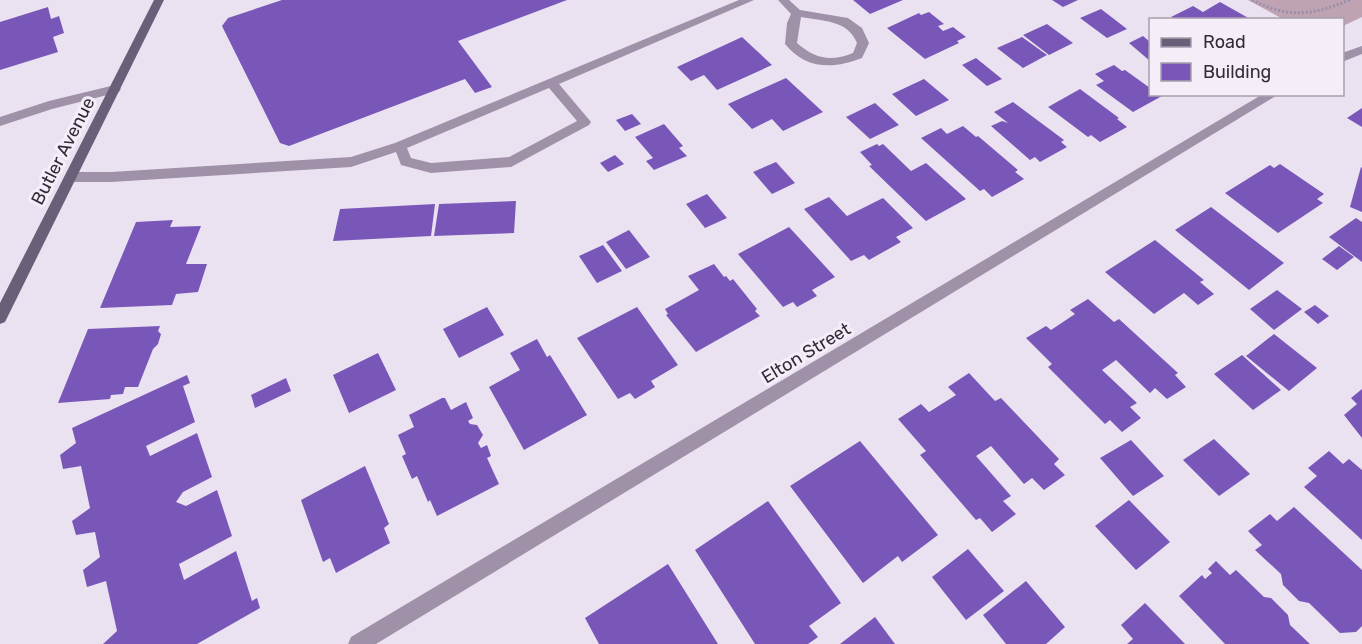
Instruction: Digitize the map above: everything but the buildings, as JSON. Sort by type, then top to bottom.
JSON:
[{"type":"main road","name":"Butler Avenue","points":[[0,318],[159,0]]},
{"type":"street","points":[[71,177],[111,177],[351,162],[400,146],[749,0]]},
{"type":"street","points":[[783,0],[797,13],[844,21],[858,31],[863,43],[858,55],[847,60],[824,63],[810,60],[791,44],[793,23],[797,13]]},
{"type":"street","points":[[1344,57],[1362,50]]},
{"type":"street","points":[[400,146],[406,162],[431,168],[511,162],[585,122],[551,83]]},
{"type":"street","points":[[0,123],[57,103],[115,89]]},
{"type":"street","name":"Elton Street","points":[[358,644],[1270,96]]},
{"type":"path","points":[[1252,0],[1282,13],[1299,15],[1315,14],[1350,0]]},
{"type":"shaded area","points":[[1248,0],[1362,0],[1362,17],[1344,26],[1344,18],[1281,18]]}]
